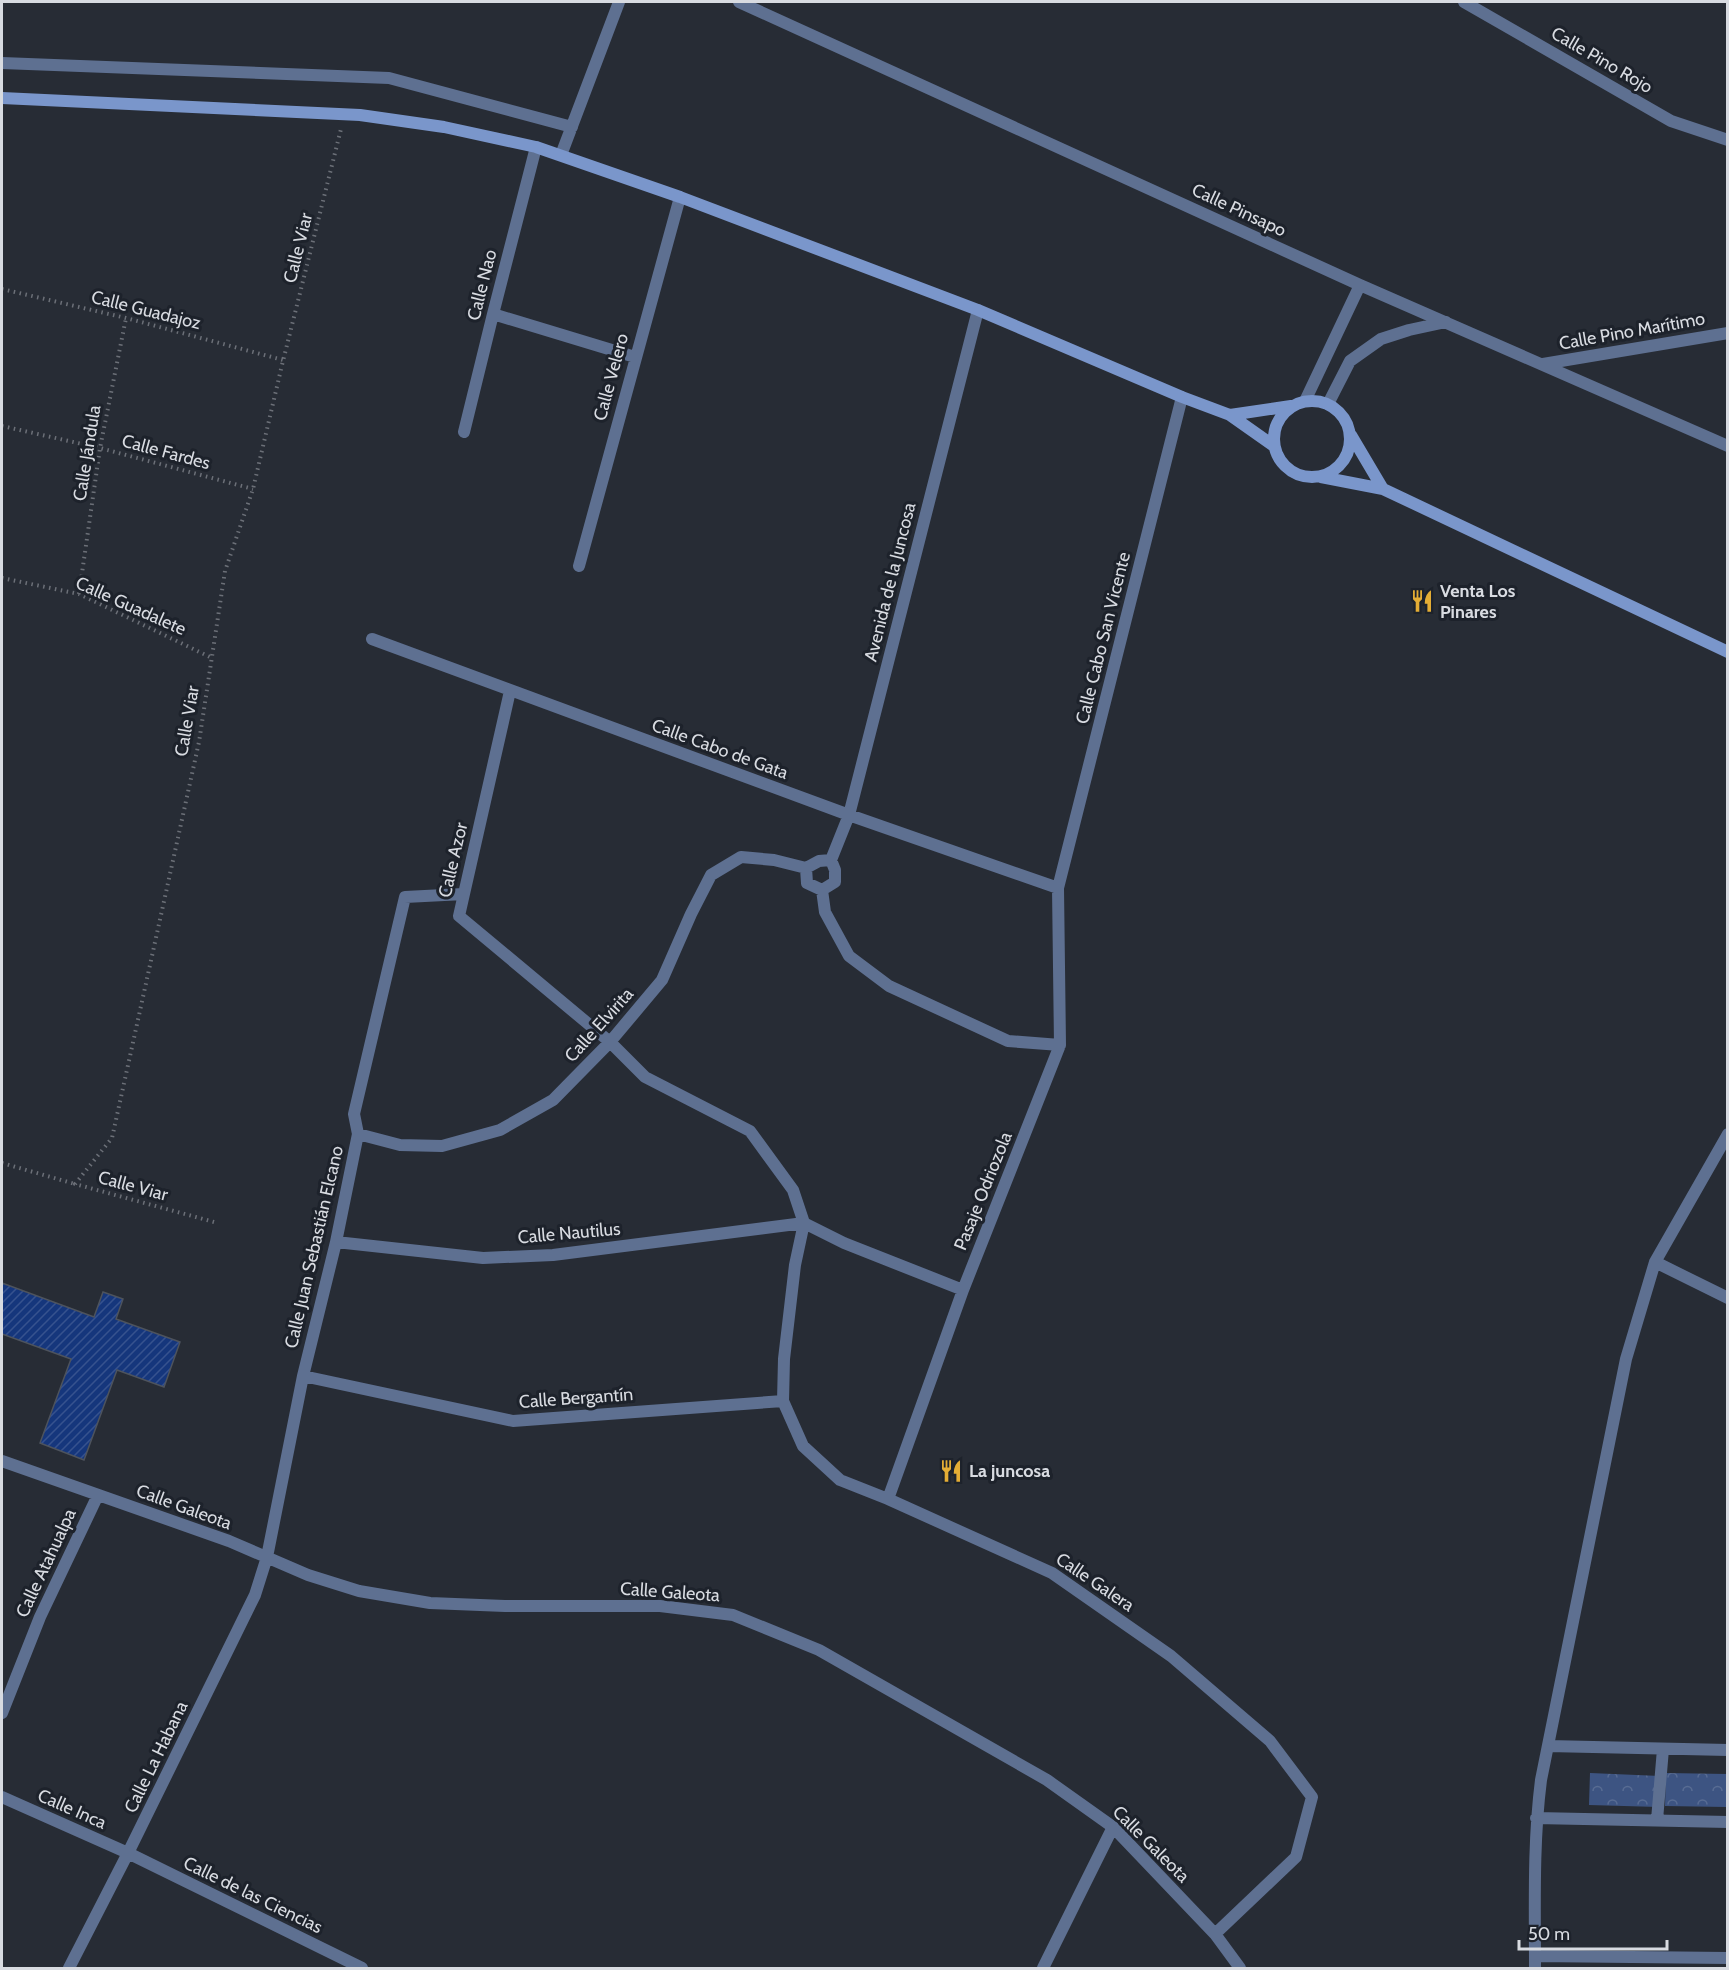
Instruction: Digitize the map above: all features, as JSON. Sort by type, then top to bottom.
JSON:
[{"type":"street","points":[[561,155],[619,2]]},
{"type":"street","name":"Calle Pinsapo","points":[[739,2],[1360,285],[1728,446]]},
{"type":"street","name":"Calle Pino Rojo","points":[[1464,2],[1671,121],[1728,140]]},
{"type":"street","points":[[2,63],[389,78],[572,127]]},
{"type":"street","points":[[2,98],[345,114],[444,127],[536,147],[680,197],[978,310],[1182,397],[1230,415],[1275,446]]},
{"type":"street","name":"Calle Nao","points":[[464,432],[536,147]]},
{"type":"street","name":"Calle Velero","points":[[579,566],[634,357],[680,197]]},
{"type":"street","points":[[1305,401],[1360,285]]},
{"type":"street","name":"Avenida de la Juncosa","points":[[831,860],[849,815],[978,310]]},
{"type":"street","points":[[492,314],[634,357]]},
{"type":"street","points":[[1328,404],[1350,361],[1381,339],[1446,322]]},
{"type":"street","name":"Calle Pino Marítimo","points":[[1542,364],[1728,333]]},
{"type":"street","name":"Calle Cabo San Vicente","points":[[1058,888],[1182,397]]},
{"type":"street","points":[[1230,415],[1292,406],[1305,401],[1320,401],[1328,404],[1339,411],[1347,422],[1351,435],[1383,489]]},
{"type":"street","points":[[1292,406],[1282,414],[1276,424],[1274,438],[1279,459],[1292,471],[1308,477],[1321,477],[1383,489],[1728,651]]},
{"type":"street","points":[[1321,477],[1342,464],[1350,448],[1351,435]]},
{"type":"street","name":"Calle Cabo de Gata","points":[[372,639],[849,815],[1058,888]]},
{"type":"street","name":"Calle Azor","points":[[510,690],[459,916],[610,1042]]},
{"type":"street","name":"Calle Elvirita","points":[[358,1134],[399,1145],[442,1146],[500,1130],[553,1100],[610,1042],[662,980],[711,875],[741,857],[774,860],[806,868]]},
{"type":"street","points":[[831,860],[835,870],[835,882],[822,890],[807,883],[806,868],[819,861],[831,860]]},
{"type":"street","name":"Pasaje Odriozola","points":[[888,1498],[963,1290],[1060,1046],[1058,888]]},
{"type":"street","points":[[822,890],[825,912],[849,956],[889,986],[1008,1041],[1060,1046]]},
{"type":"street","name":"Calle Juan Sebastián Elcano","points":[[267,1557],[303,1376],[336,1242],[358,1134],[354,1114],[405,897],[464,894]]},
{"type":"street","points":[[610,1042],[645,1077],[750,1131],[793,1190],[804,1223],[844,1243],[963,1290]]},
{"type":"street","points":[[1728,1134],[1655,1262],[1626,1359],[1548,1746],[1536,1818],[1533,1882],[1534,1962],[1728,1958]]},
{"type":"street","name":"Calle Nautilus","points":[[336,1242],[483,1258],[553,1255],[804,1223]]},
{"type":"street","name":"Calle Galera","points":[[804,1223],[795,1266],[784,1359],[783,1401],[804,1446],[840,1480],[888,1498],[1052,1573],[1171,1656],[1270,1741],[1312,1797],[1296,1857],[1215,1934]]},
{"type":"street","points":[[1655,1262],[1728,1298]]},
{"type":"street","name":"Calle Bergantín","points":[[303,1376],[513,1421],[783,1401]]},
{"type":"street","name":"Calle Galeota","points":[[2,1461],[229,1541],[308,1575],[359,1591],[430,1603],[505,1606],[660,1606],[733,1615],[819,1650],[1047,1780],[1113,1827],[1215,1934],[1240,1968]]},
{"type":"street","name":"Calle Atahualpa","points":[[2,1713],[40,1617],[98,1495]]},
{"type":"street","name":"Calle La Habana","points":[[69,1968],[255,1595],[267,1557]]},
{"type":"street","points":[[1548,1746],[1728,1750]]},
{"type":"street","points":[[1657,1820],[1662,1749]]},
{"type":"street","name":"Calle Inca","points":[[2,1797],[128,1853]]},
{"type":"street","points":[[1536,1818],[1728,1822]]},
{"type":"street","points":[[1043,1968],[1113,1827]]},
{"type":"street","name":"Calle de las Ciencias","points":[[128,1853],[362,1968]]},
{"type":"path","name":"Calle Viar","points":[[214,1222],[75,1184],[112,1138],[199,742],[225,571],[253,489],[345,114]]},
{"type":"path","name":"Calle Guadajoz","points":[[2,289],[126,318],[284,360]]},
{"type":"path","name":"Calle Jándula","points":[[79,594],[100,448],[126,318]]},
{"type":"path","name":"Calle Fardes","points":[[2,426],[100,448],[253,489]]},
{"type":"path","name":"Calle Guadalete","points":[[2,578],[79,594],[212,658]]},
{"type":"path","points":[[2,1163],[75,1184]]},
{"type":"green space","points":[[1590,1773],[1660,1776],[1659,1807],[1589,1805]]},
{"type":"green space","points":[[1666,1773],[1727,1774],[1727,1807],[1665,1806]]},
{"type":"building","points":[[2,1283],[94,1317],[103,1292],[123,1299],[116,1319],[180,1342],[164,1387],[117,1370],[84,1460],[40,1443],[71,1359],[2,1334]]},
{"type":"place","name":"Venta Los Pinares","points":[[1422,601]]},
{"type":"place","name":"La juncosa","points":[[951,1471]]}]
